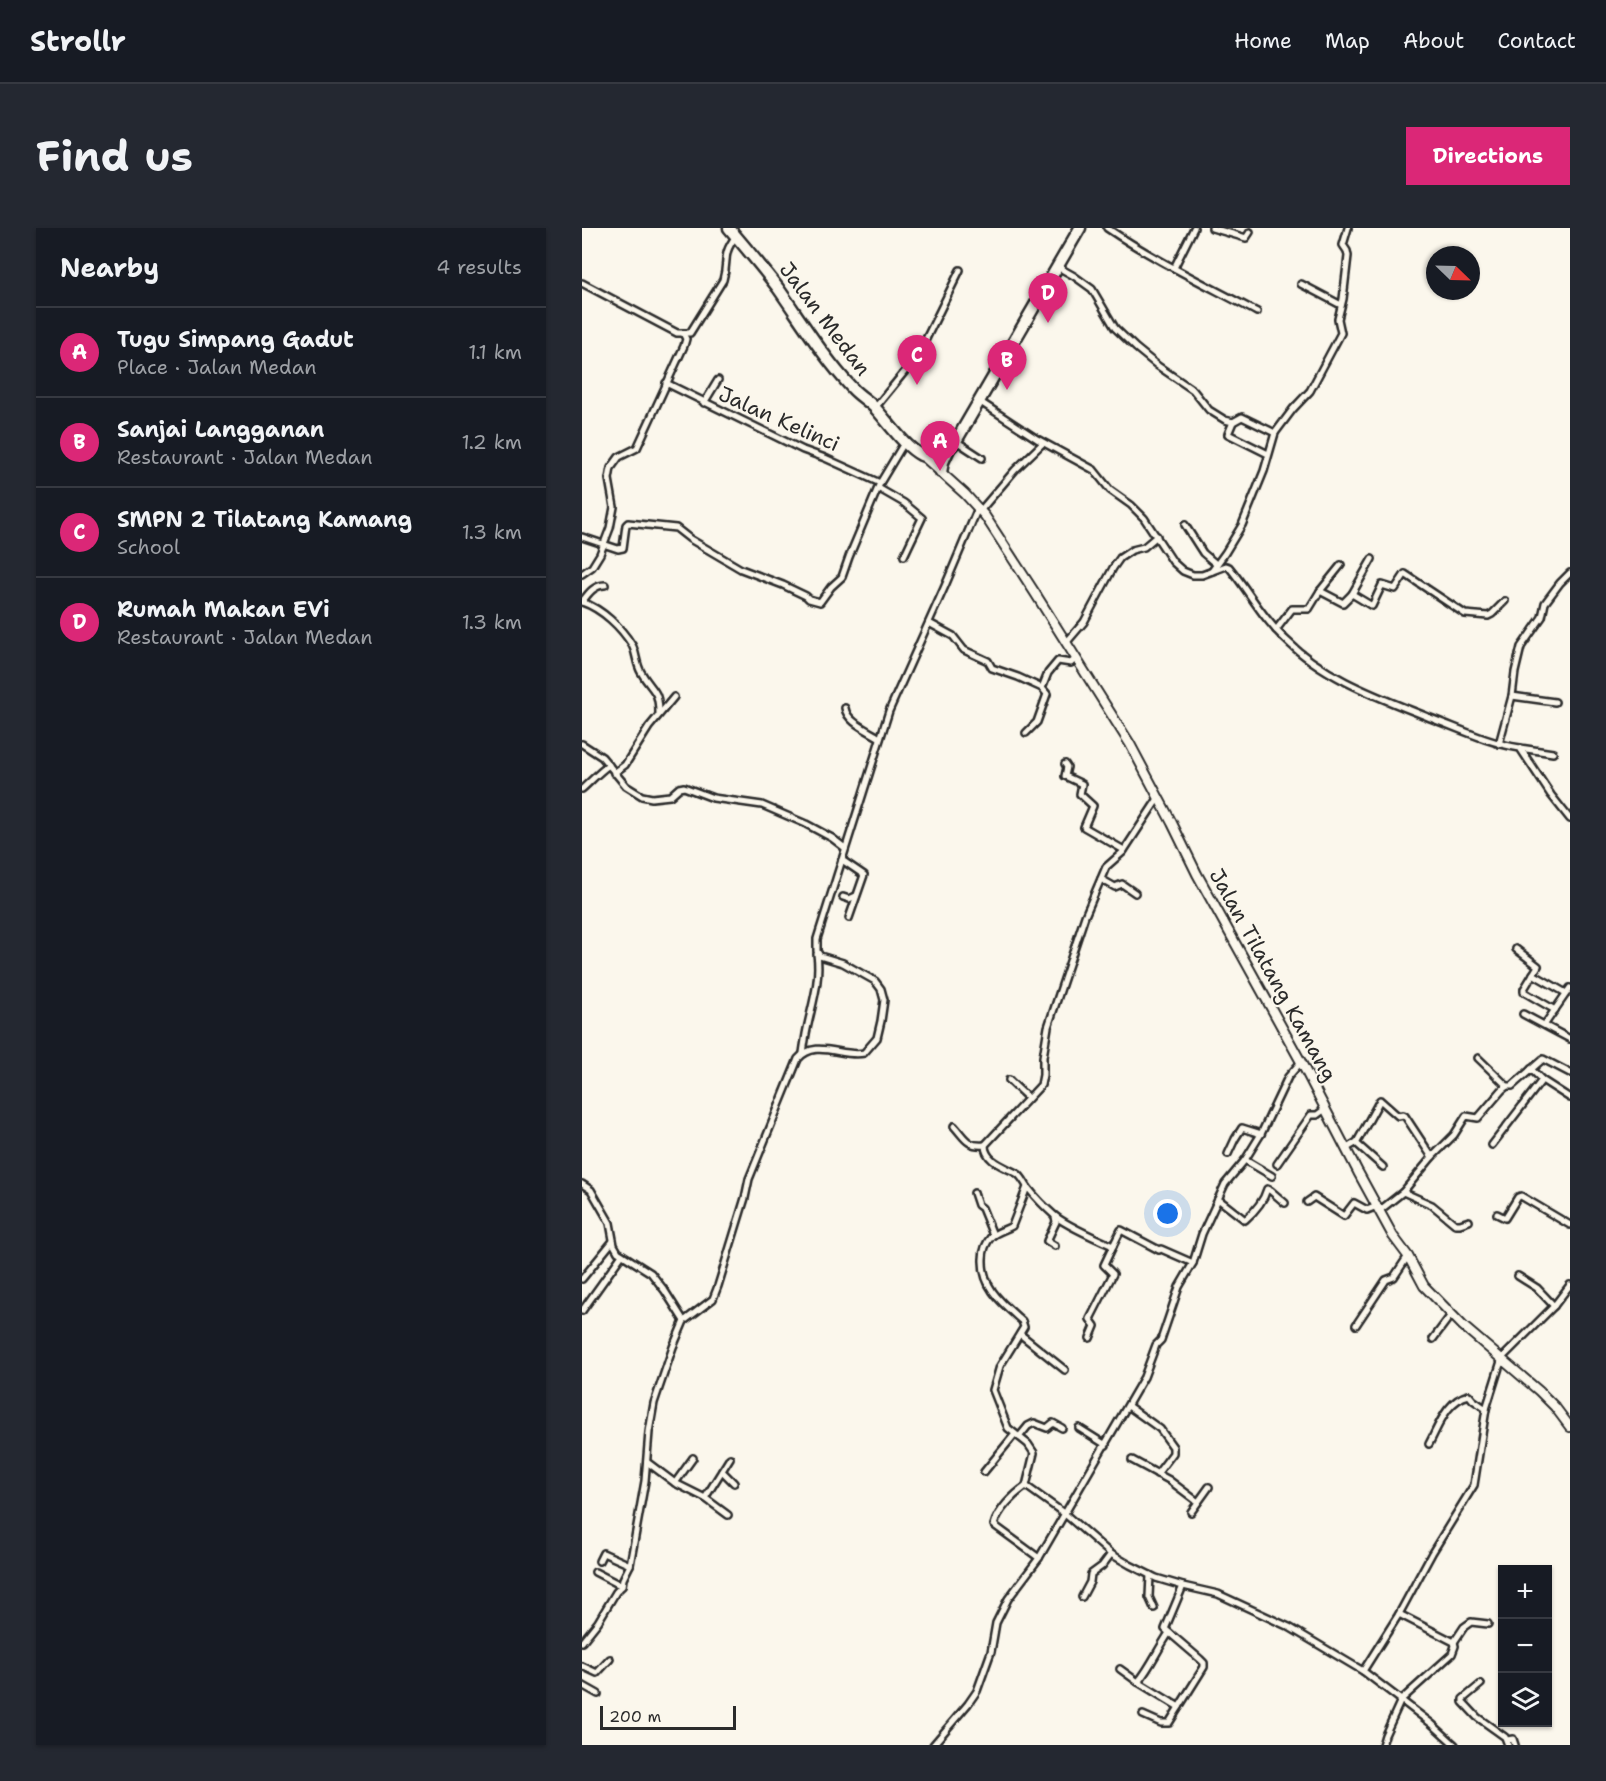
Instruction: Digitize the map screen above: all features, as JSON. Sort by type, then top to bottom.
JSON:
[{"type":"highway","points":[[941,472],[945,457],[1080,228]]},
{"type":"highway","name":"Jalan Medan","points":[[732,232],[776,286],[853,389],[875,408],[891,428],[923,456]]},
{"type":"highway","points":[[923,456],[938,455],[953,445]]},
{"type":"street","points":[[1107,228],[1129,243],[1257,312]]},
{"type":"street","points":[[1174,268],[1194,228]]},
{"type":"street","points":[[1212,228],[1246,238],[1250,232]]},
{"type":"street","points":[[1211,572],[1242,525],[1264,471],[1275,433],[1313,387],[1341,333],[1338,319],[1348,256],[1343,241],[1348,228]]},
{"type":"street","points":[[582,283],[677,333],[684,335],[690,333],[723,280],[732,232]]},
{"type":"street","points":[[1058,267],[1092,289],[1115,328],[1136,348],[1196,393],[1216,416],[1233,422]]},
{"type":"street","points":[[875,408],[923,345],[960,270]]},
{"type":"street","points":[[1300,284],[1341,305]]},
{"type":"street","points":[[582,574],[592,567],[605,545],[614,507],[609,479],[611,468],[622,454],[637,447],[684,346],[686,339],[684,335]]},
{"type":"street","points":[[704,403],[718,380]]},
{"type":"street","name":"Jalan Kelinci","points":[[666,383],[879,485],[904,503],[922,518],[904,556]]},
{"type":"street","points":[[979,401],[1043,442],[1094,470],[1110,490],[1144,518],[1173,562],[1183,571],[1193,575],[1229,567],[1276,630],[1312,662],[1352,685],[1499,744],[1553,753]]},
{"type":"street","points":[[1268,454],[1228,434],[1233,422],[1242,417],[1275,433]]},
{"type":"street","points":[[582,537],[614,549],[623,548],[628,523],[676,528],[690,539],[741,569],[820,602],[831,587],[843,577],[879,485],[905,441]]},
{"type":"street","points":[[803,1053],[814,1005],[819,966],[818,936],[892,703],[979,509],[1043,442]]},
{"type":"street","points":[[953,445],[982,458]]},
{"type":"street","name":"Jalan Tilatang Kamang","points":[[923,456],[979,509],[1012,557],[1130,744],[1197,874],[1301,1062],[1393,1236],[1408,1256],[1424,1286],[1451,1315],[1556,1407],[1570,1427]]},
{"type":"street","points":[[1185,525],[1203,553],[1216,564]]},
{"type":"street","points":[[1066,643],[1084,622],[1117,562],[1126,553],[1144,547],[1157,536]]},
{"type":"street","points":[[1320,591],[1343,603],[1352,594],[1372,559]]},
{"type":"street","points":[[1276,630],[1292,609],[1308,609],[1341,566]]},
{"type":"street","points":[[1499,744],[1512,696],[1521,647],[1542,617],[1545,603],[1570,573]]},
{"type":"street","points":[[1352,594],[1372,606],[1382,585],[1395,589],[1405,574],[1465,614],[1488,616],[1505,601]]},
{"type":"street","points":[[605,585],[599,585],[591,590],[582,602],[603,614],[633,646],[639,669],[658,695],[659,714]]},
{"type":"street","points":[[929,623],[953,636],[964,650],[988,661],[993,668],[1018,676],[1042,688],[1047,694],[1047,699],[1037,722],[1026,733]]},
{"type":"street","points":[[1042,688],[1048,673],[1058,661],[1071,663],[1076,658]]},
{"type":"street","points":[[1512,696],[1555,702]]},
{"type":"street","points":[[614,773],[625,765],[659,714],[674,697]]},
{"type":"street","points":[[845,708],[850,719],[880,738]]},
{"type":"street","points":[[582,744],[602,757],[614,773],[632,790],[647,798],[670,796],[684,787],[713,798],[762,806],[813,827],[845,848]]},
{"type":"street","points":[[1520,748],[1570,819]]},
{"type":"street","points":[[1065,764],[1067,767],[1065,776],[1082,784],[1080,794],[1093,806],[1084,828],[1124,850]]},
{"type":"street","points":[[582,789],[609,765]]},
{"type":"street","points":[[954,1126],[970,1144],[985,1145],[1035,1092],[1043,1080],[1043,1057],[1050,1022],[1085,916],[1107,867],[1124,850],[1159,797]]},
{"type":"street","points":[[842,860],[863,875],[849,918]]},
{"type":"street","points":[[1101,879],[1115,887],[1122,884],[1135,893]]},
{"type":"street","points":[[843,897],[849,899],[856,896]]},
{"type":"street","points":[[1516,949],[1538,964],[1524,992],[1555,1010]]},
{"type":"street","points":[[582,1642],[622,1586],[630,1564],[654,1403],[684,1321],[712,1299],[718,1286],[746,1198],[749,1179],[798,1059],[803,1053],[819,1049],[850,1054],[864,1053],[877,1038],[884,1000],[882,989],[875,981],[843,963],[822,957],[817,951]]},
{"type":"street","points":[[1533,974],[1568,991],[1545,1024]]},
{"type":"street","points":[[1523,1014],[1570,1039]]},
{"type":"street","points":[[1479,1058],[1511,1088],[1545,1059],[1570,1073]]},
{"type":"street","points":[[933,1745],[977,1691],[991,1652],[996,1623],[1010,1594],[1039,1558],[1128,1407],[1144,1377],[1156,1345],[1161,1340],[1179,1287],[1193,1263],[1199,1241],[1227,1181],[1245,1160],[1261,1134],[1288,1077],[1301,1062]]},
{"type":"street","points":[[1531,1070],[1570,1098]]},
{"type":"street","points":[[1009,1080],[1028,1098]]},
{"type":"street","points":[[1492,1145],[1542,1080]]},
{"type":"street","points":[[1307,1202],[1314,1197],[1344,1216],[1354,1203],[1367,1210],[1378,1208],[1403,1192],[1454,1135],[1466,1116],[1478,1118],[1507,1086]]},
{"type":"street","points":[[1347,1148],[1356,1143],[1378,1101],[1382,1100],[1398,1116],[1403,1114],[1405,1116],[1432,1157]]},
{"type":"street","points":[[1276,1164],[1311,1114],[1317,1115],[1325,1109]]},
{"type":"street","points":[[1228,1154],[1242,1128],[1261,1134]]},
{"type":"street","points":[[1356,1143],[1383,1167]]},
{"type":"street","points":[[985,1145],[988,1155],[1002,1167],[1020,1176],[1027,1187],[1055,1216],[1113,1246]]},
{"type":"street","points":[[1245,1160],[1272,1176]]},
{"type":"street","points":[[582,1184],[591,1190],[608,1219],[615,1247],[622,1256],[651,1273],[684,1321]]},
{"type":"street","points":[[1027,1187],[1012,1226],[993,1235],[984,1247],[983,1274],[997,1299],[1023,1324],[1023,1329],[1000,1366],[993,1390],[1008,1428],[1029,1444],[1034,1453],[1026,1486],[1012,1497],[994,1525],[1039,1558]]},
{"type":"street","points":[[1218,1199],[1245,1220],[1258,1206],[1267,1193],[1267,1189],[1285,1203]]},
{"type":"street","points":[[1403,1192],[1432,1206],[1455,1224],[1469,1221]]},
{"type":"street","points":[[975,1193],[978,1206],[982,1208],[993,1235]]},
{"type":"street","points":[[1497,1214],[1505,1218],[1518,1197],[1521,1196],[1570,1224]]},
{"type":"street","points":[[1055,1216],[1056,1222],[1047,1241],[1055,1246]]},
{"type":"street","points":[[1090,1338],[1095,1326],[1090,1319],[1113,1274],[1104,1265],[1121,1230],[1159,1250],[1193,1263]]},
{"type":"street","points":[[582,1279],[613,1241]]},
{"type":"street","points":[[582,1311],[622,1256]]},
{"type":"street","points":[[1356,1324],[1386,1280],[1394,1276],[1408,1256]]},
{"type":"street","points":[[1518,1276],[1538,1288],[1554,1306]]},
{"type":"street","points":[[1363,1671],[1474,1485],[1486,1409],[1502,1358],[1554,1306],[1570,1286]]},
{"type":"street","points":[[1433,1340],[1451,1315]]},
{"type":"street","points":[[1020,1334],[1065,1370]]},
{"type":"street","points":[[1429,1443],[1447,1410],[1459,1398],[1469,1395],[1486,1409]]},
{"type":"street","points":[[1128,1407],[1157,1427],[1173,1447],[1173,1453],[1157,1474]]},
{"type":"street","points":[[984,1472],[1028,1426],[1034,1423],[1047,1428],[1053,1423],[1062,1428]]},
{"type":"street","points":[[1078,1428],[1106,1445]]},
{"type":"street","points":[[675,1483],[693,1458]]},
{"type":"street","points":[[705,1498],[730,1458]]},
{"type":"street","points":[[1132,1460],[1169,1480],[1198,1502]]},
{"type":"street","points":[[647,1462],[675,1483],[705,1498],[728,1515]]},
{"type":"street","points":[[722,1471],[734,1483]]},
{"type":"street","points":[[1026,1486],[1065,1514],[1111,1554],[1150,1575],[1218,1594],[1289,1628],[1363,1671],[1432,1724],[1455,1745]]},
{"type":"street","points":[[1191,1512],[1209,1487]]},
{"type":"street","points":[[599,1561],[603,1553],[630,1564]]},
{"type":"street","points":[[1082,1597],[1090,1582],[1091,1574],[1102,1566],[1111,1554]]},
{"type":"street","points":[[595,1572],[622,1586]]},
{"type":"street","points":[[1150,1575],[1149,1598],[1154,1608]]},
{"type":"street","points":[[1143,1715],[1166,1724],[1169,1723],[1204,1667],[1204,1663],[1166,1629],[1183,1586]]},
{"type":"street","points":[[1399,1614],[1454,1642]]},
{"type":"street","points":[[1382,1745],[1401,1700],[1452,1654],[1454,1642],[1464,1627],[1471,1622],[1488,1624]]},
{"type":"street","points":[[1138,1682],[1169,1633]]},
{"type":"street","points":[[582,1666],[597,1673],[610,1659]]},
{"type":"street","points":[[1120,1669],[1179,1707]]},
{"type":"street","points":[[1481,1684],[1463,1699],[1463,1702],[1507,1742],[1513,1739],[1515,1745]]},
{"type":"street","points":[[582,1685],[598,1694]]},
{"type":"place","name":"Rumah Makan EVi","points":[[1048,323]]},
{"type":"place","name":"SMPN 2 Tilatang Kamang","points":[[917,385]]},
{"type":"place","name":"Sanjai Langganan","points":[[1007,390]]},
{"type":"place","name":"Tugu Simpang Gadut","points":[[940,471]]}]
